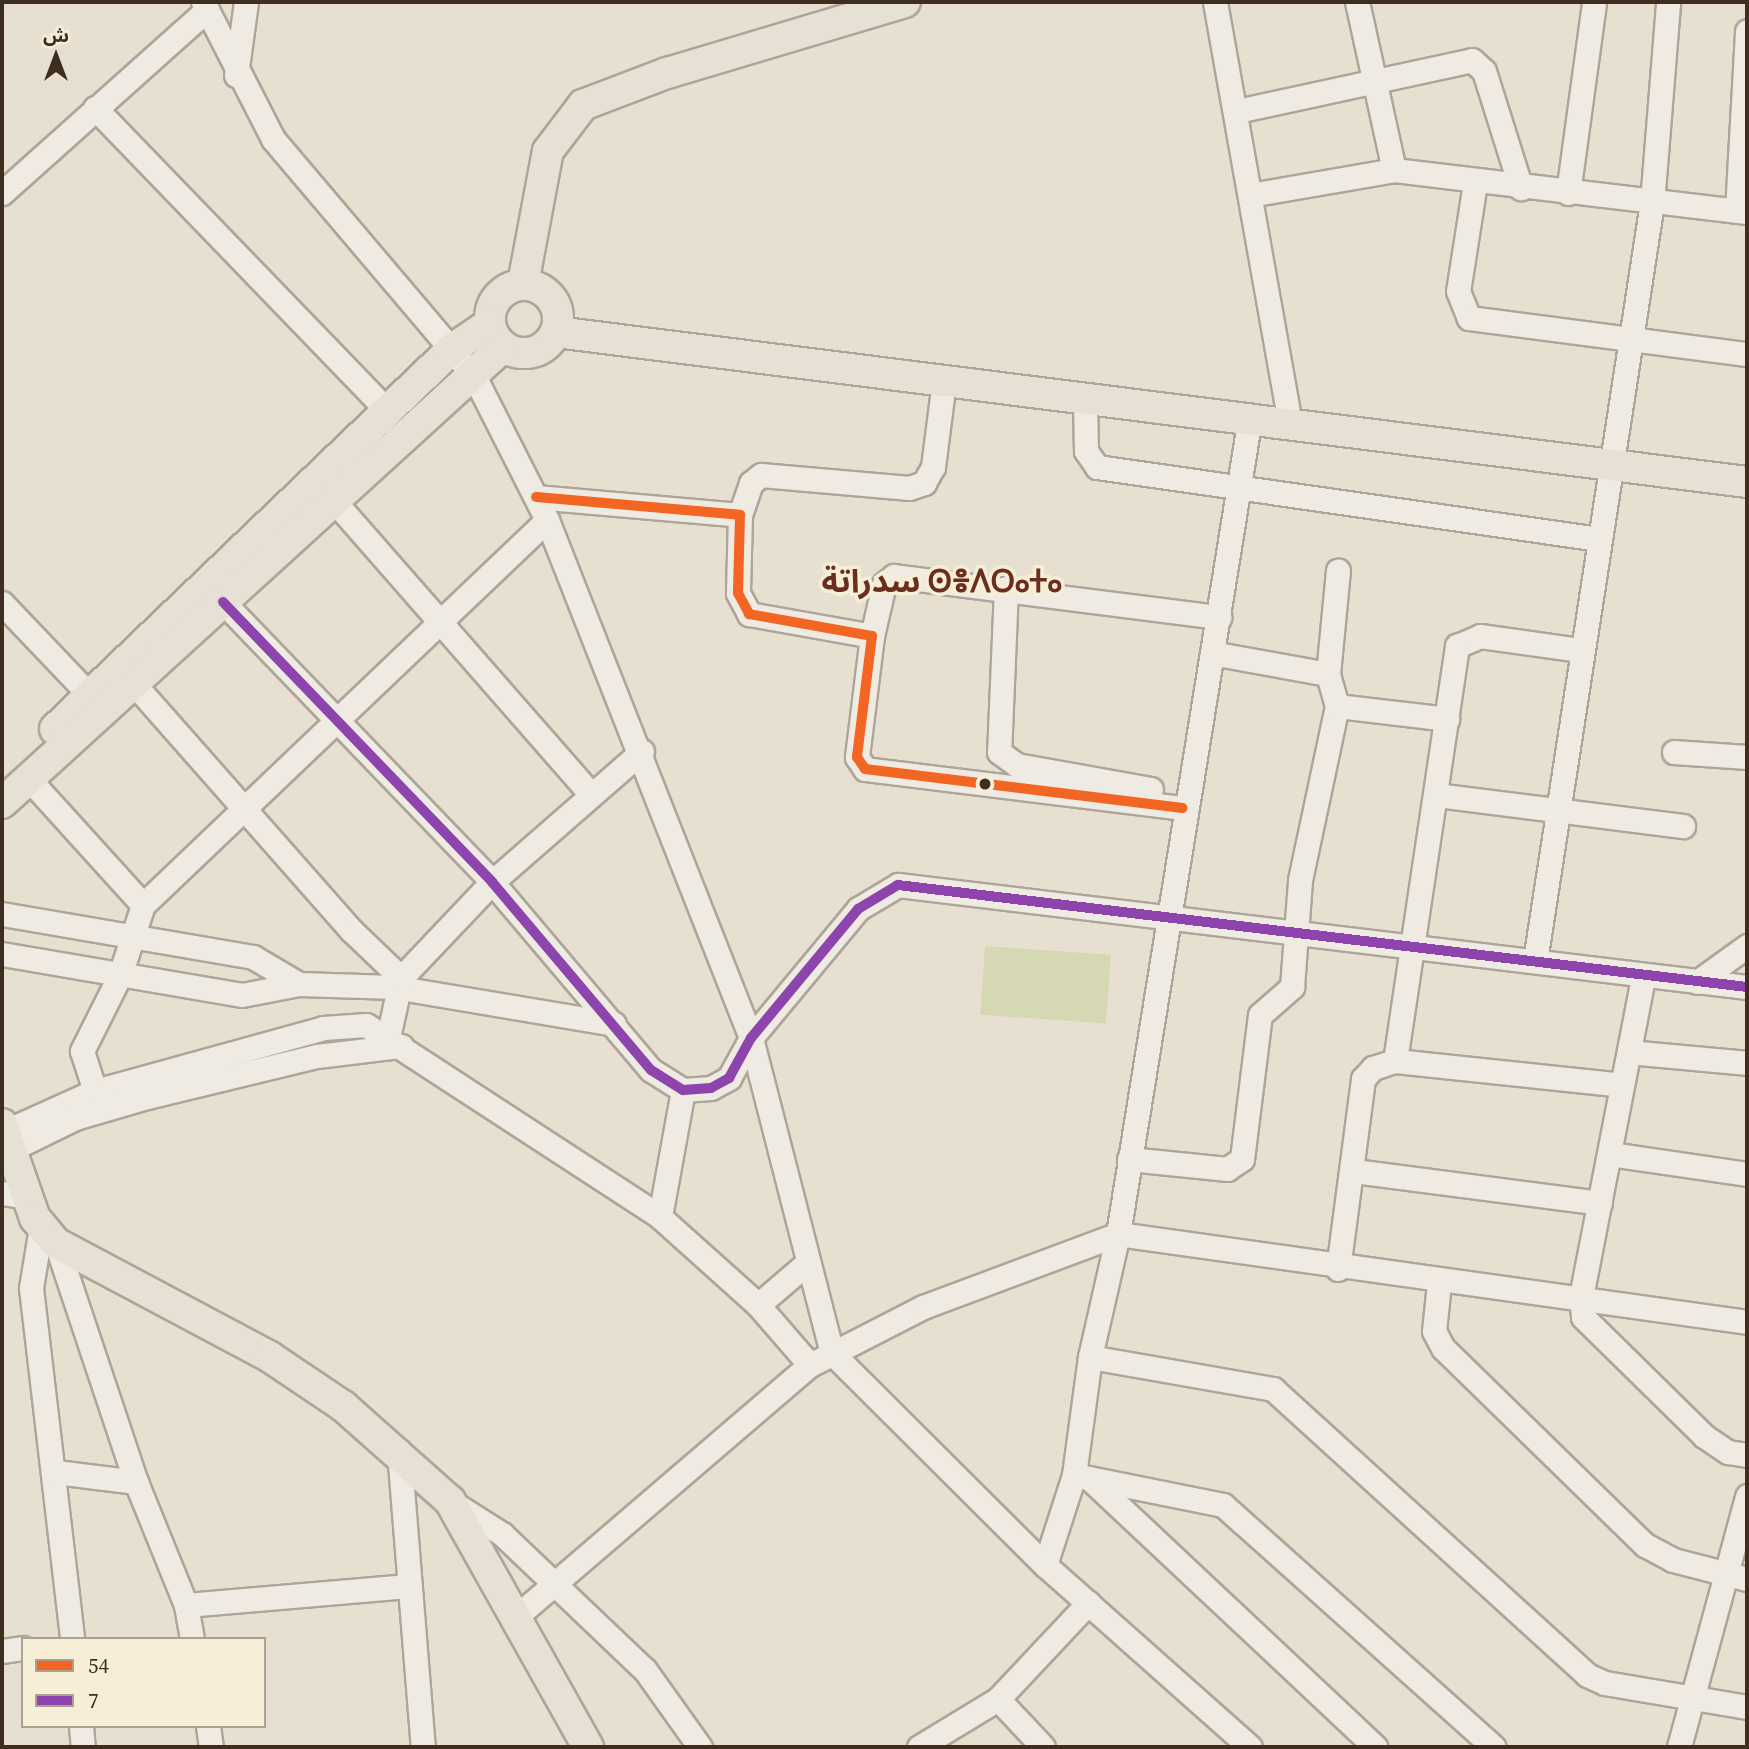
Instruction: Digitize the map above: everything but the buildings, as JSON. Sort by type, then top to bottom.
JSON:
[{"type":"main road","points":[[98,704],[135,685],[474,376],[496,335],[494,301],[523,284],[548,151],[583,106],[667,72],[887,5]]},
{"type":"main road","points":[[523,284],[546,293],[557,322]]},
{"type":"main road","points":[[557,322],[1288,410],[1612,457],[1747,482]]},
{"type":"main road","points":[[2,803],[15,778],[98,704],[451,350],[496,335],[539,350],[557,322]]},
{"type":"main road","points":[[557,322],[944,381],[1249,423],[1747,468]]},
{"type":"main road","points":[[6,1134],[14,1195],[49,1235],[270,1357],[399,1451],[450,1501],[518,1615],[588,1747]]},
{"type":"street","points":[[236,75],[246,2]]},
{"type":"street","points":[[1215,2],[1237,111],[1288,410]]},
{"type":"street","points":[[1357,2],[1394,170]]},
{"type":"street","points":[[1567,193],[1594,2]]},
{"type":"street","points":[[1535,961],[1554,810],[1632,342],[1652,203],[1668,2]]},
{"type":"street","points":[[2,193],[205,6],[236,75],[273,139],[474,376],[547,520],[642,751],[751,1038],[806,1264],[832,1353],[1045,1565],[1250,1747]]},
{"type":"street","points":[[1250,195],[1394,170],[1475,183],[1742,212],[1747,31]]},
{"type":"street","points":[[1237,111],[1376,84],[1462,60],[1479,62],[1521,188]]},
{"type":"street","points":[[95,108],[390,413]]},
{"type":"street","points":[[1475,183],[1458,291],[1462,313],[1632,342],[1747,354]]},
{"type":"street","points":[[872,636],[749,614],[738,593],[740,515],[751,483],[761,475],[909,488],[924,483],[933,467],[944,381]]},
{"type":"street","points":[[1085,400],[1086,451],[1097,467],[1238,484],[1599,539]]},
{"type":"street","points":[[1045,1565],[1081,1477],[1090,1357],[1118,1234],[1170,914],[1184,802],[1219,617],[1249,423]]},
{"type":"street","points":[[536,497],[740,515]]},
{"type":"street","points":[[335,502],[440,618],[590,793]]},
{"type":"street","points":[[95,1091],[83,1043],[120,975],[143,905],[240,806],[547,520]]},
{"type":"street","points":[[1129,1160],[1227,1169],[1242,1160],[1260,1015],[1290,992],[1294,930],[1336,706],[1328,674],[1338,570]]},
{"type":"street","points":[[1184,802],[865,769],[857,757],[872,636],[884,584],[894,576],[1006,588],[1219,617]]},
{"type":"street","points":[[1006,588],[997,744],[1003,758],[1184,802]]},
{"type":"street","points":[[223,602],[492,883],[651,1070],[683,1090],[711,1088],[729,1078],[751,1038],[858,909],[898,886],[1170,914],[1411,943],[1643,978],[1747,987]]},
{"type":"street","points":[[2,603],[98,704]]},
{"type":"street","points":[[1395,1061],[1411,943],[1437,795],[1454,658],[1465,638],[1581,650]]},
{"type":"street","points":[[1212,653],[1328,674]]},
{"type":"street","points":[[135,685],[397,982]]},
{"type":"street","points":[[1336,706],[1447,719]]},
{"type":"street","points":[[391,1043],[397,982],[492,883],[590,793],[642,751]]},
{"type":"street","points":[[1674,752],[1747,757]]},
{"type":"street","points":[[15,778],[143,905]]},
{"type":"street","points":[[1437,795],[1682,826]]},
{"type":"street","points":[[2,914],[131,940],[253,957],[299,984]]},
{"type":"street","points":[[1697,982],[1747,946]]},
{"type":"street","points":[[2,954],[242,995],[299,984],[397,982],[614,1024]]},
{"type":"street","points":[[1643,978],[1581,1297],[1592,1330],[1687,1422],[1727,1452],[1747,1455]]},
{"type":"street","points":[[6,1134],[95,1091],[323,1028],[366,1025],[660,1217],[758,1305],[810,1365]]},
{"type":"street","points":[[6,1134],[317,1056],[391,1043]]},
{"type":"street","points":[[1629,1052],[1747,1063]]},
{"type":"street","points":[[1338,1269],[1354,1171],[1363,1079],[1373,1068],[1395,1061],[1622,1085]]},
{"type":"street","points":[[660,1217],[683,1090]]},
{"type":"street","points":[[1610,1154],[1747,1174]]},
{"type":"street","points":[[1354,1171],[1600,1203]]},
{"type":"street","points":[[518,1615],[553,1581],[810,1365],[923,1307],[1118,1234],[1338,1269],[1439,1283],[1581,1297],[1747,1322]]},
{"type":"street","points":[[49,1235],[31,1288],[56,1472],[72,1637]]},
{"type":"street","points":[[49,1235],[136,1482],[186,1605],[192,1637]]},
{"type":"street","points":[[758,1305],[806,1264]]},
{"type":"street","points":[[1439,1283],[1434,1331],[1443,1348],[1645,1545],[1723,1575],[1747,1579]]},
{"type":"street","points":[[1090,1357],[1273,1389],[1587,1675],[1694,1700],[1747,1707]]},
{"type":"street","points":[[399,1451],[423,1747]]},
{"type":"street","points":[[56,1472],[136,1482]]},
{"type":"street","points":[[1081,1477],[1375,1747]]},
{"type":"street","points":[[1081,1477],[1223,1504],[1494,1747]]},
{"type":"street","points":[[1679,1747],[1694,1700],[1723,1575],[1747,1496]]},
{"type":"street","points":[[450,1501],[502,1535],[645,1670],[700,1747]]},
{"type":"street","points":[[186,1605],[408,1586]]},
{"type":"street","points":[[919,1747],[998,1699],[1088,1603]]},
{"type":"street","points":[[2,1651],[21,1648]]},
{"type":"street","points":[[998,1699],[1044,1747]]},
{"type":"street","points":[[81,1728],[83,1747]]},
{"type":"street","points":[[208,1728],[211,1747]]},
{"type":"green space","points":[[985,946],[1111,955],[1106,1024],[980,1015]]},
{"type":"transit line","name":"54","points":[[536,497],[740,515],[738,593],[749,614],[872,636],[857,757],[865,769],[1183,808]]},
{"type":"transit line","name":"7","points":[[223,602],[492,882],[651,1070],[683,1090],[711,1088],[729,1078],[751,1038],[858,909],[898,885],[1747,987]]},
{"type":"district","name":"سدراتة ⵙⴻⴷⵔⴰⵜⴰ","points":[[942,581]]}]
